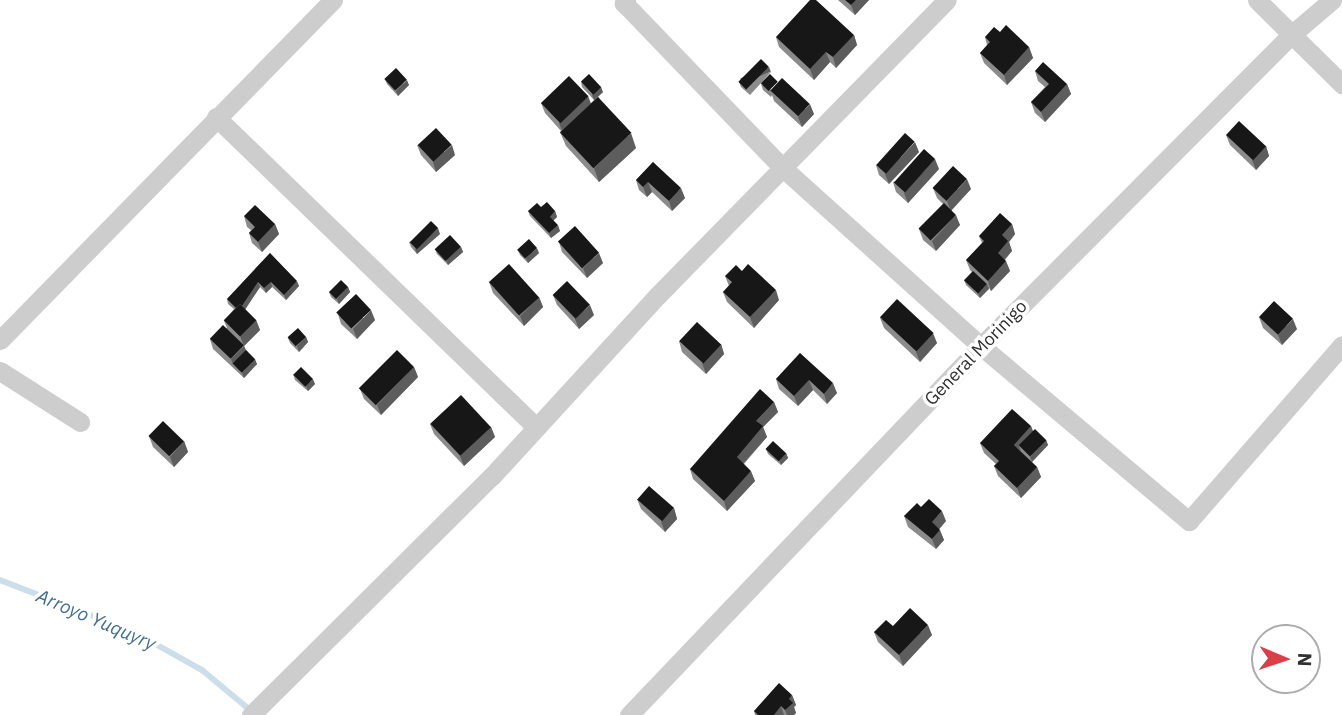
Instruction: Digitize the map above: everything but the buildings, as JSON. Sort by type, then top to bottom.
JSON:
[{"type":"street","points":[[0,340],[332,0]]},
{"type":"street","points":[[626,0],[624,3],[783,168],[981,346],[1189,521],[1342,345]]},
{"type":"street","points":[[251,715],[537,427],[947,0]]},
{"type":"street","points":[[1257,0],[1342,84]]},
{"type":"street","name":"General Morinigo","points":[[629,715],[981,346],[1291,35],[1332,0]]},
{"type":"street","points":[[216,117],[537,427]]},
{"type":"street","points":[[0,371],[80,422]]},
{"type":"waterway","name":"Arroyo Yuquyry","points":[[0,580],[134,632],[202,670],[250,710]]}]
